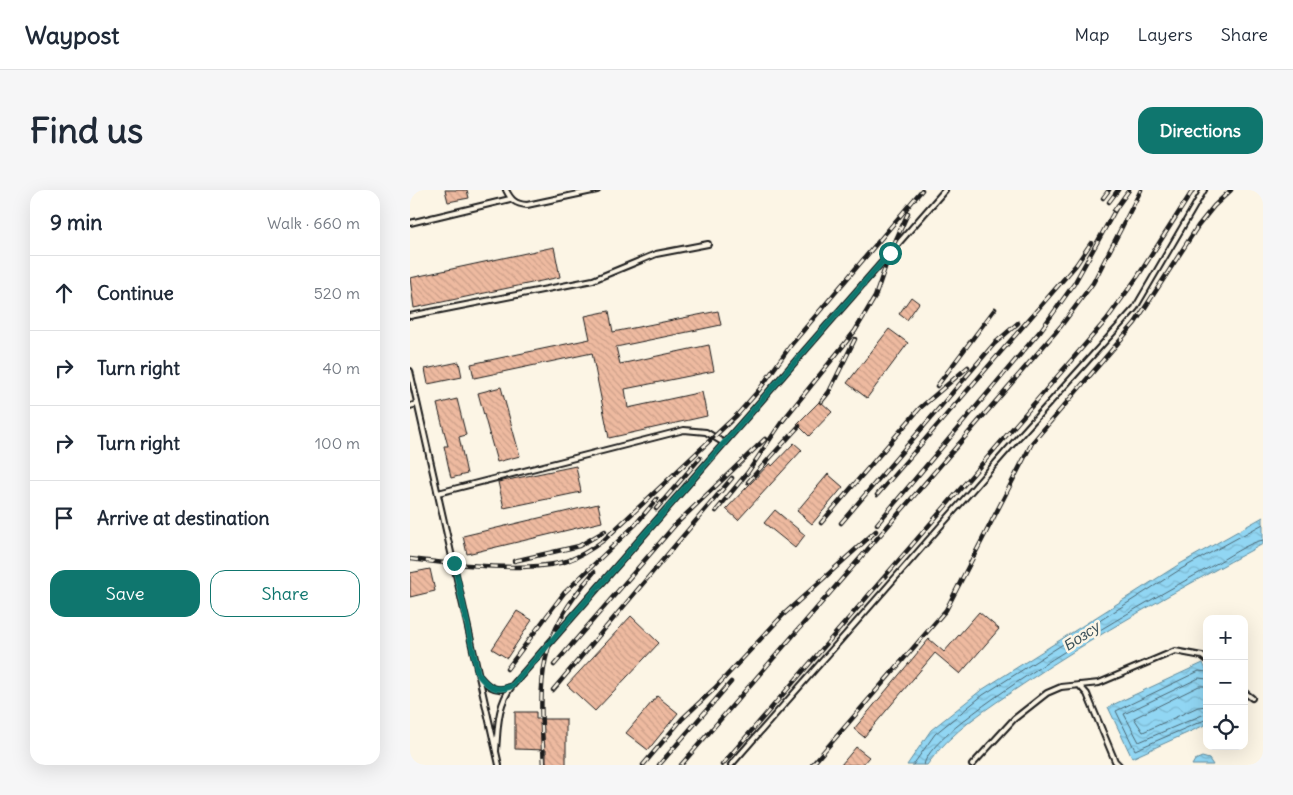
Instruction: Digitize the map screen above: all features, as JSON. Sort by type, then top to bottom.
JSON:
[{"type":"lane","points":[[506,190],[510,199],[518,204],[527,205],[597,190]]},
{"type":"lane","points":[[496,751],[500,708],[512,686],[945,190]]},
{"type":"lane","points":[[731,765],[1016,440],[1135,308],[1204,190]]},
{"type":"lane","points":[[410,223],[510,199]]},
{"type":"lane","points":[[410,316],[592,280],[656,254],[708,244]]},
{"type":"lane","points":[[410,371],[499,765]]},
{"type":"lane","points":[[410,406],[418,404]]},
{"type":"lane","points":[[438,493],[684,430],[706,432],[724,443]]},
{"type":"lane","points":[[972,765],[1014,719],[1047,693],[1062,687],[1099,683],[1176,651],[1203,657]]},
{"type":"lane","points":[[478,674],[484,683],[493,689],[504,690],[512,686]]},
{"type":"lane","points":[[1079,685],[1088,694],[1115,761],[1119,765]]},
{"type":"lane","points":[[1248,695],[1252,698]]},
{"type":"water","name":"Бозсу","points":[[1263,517],[1263,544],[1080,647],[996,702],[947,741],[927,765],[907,765],[931,730],[980,691],[1178,565]]},
{"type":"water","points":[[1203,663],[1203,726],[1132,758],[1108,707]]},
{"type":"water","points":[[1202,757],[1209,759],[1213,765],[1192,765],[1195,760]]},
{"type":"building","points":[[445,190],[467,190],[469,198],[448,202]]},
{"type":"building","points":[[554,247],[560,277],[414,308],[410,278]]},
{"type":"building","points":[[911,297],[919,303],[907,320],[899,314]]},
{"type":"building","points":[[609,311],[613,332],[718,311],[721,325],[616,347],[620,364],[709,345],[714,371],[625,389],[628,408],[702,392],[707,416],[609,438],[592,353],[474,378],[471,364],[590,339],[585,316]]},
{"type":"building","points":[[889,329],[908,343],[867,398],[847,383]]},
{"type":"building","points":[[459,362],[462,377],[428,384],[425,369]]},
{"type":"building","points":[[501,387],[520,456],[497,462],[478,393]]},
{"type":"building","points":[[457,399],[466,435],[459,437],[467,474],[451,478],[444,446],[448,446],[437,404]]},
{"type":"building","points":[[820,401],[832,412],[809,436],[797,424]]},
{"type":"building","points":[[794,443],[802,450],[738,520],[726,509],[770,463],[772,466]]},
{"type":"building","points":[[576,466],[581,492],[504,508],[498,482]]},
{"type":"building","points":[[828,474],[843,487],[812,524],[797,511]]},
{"type":"building","points":[[598,504],[602,522],[467,554],[463,536]]},
{"type":"building","points":[[775,510],[805,535],[795,548],[764,523]]},
{"type":"building","points":[[430,569],[435,591],[410,597],[410,573]]},
{"type":"building","points":[[517,611],[532,620],[507,658],[492,649]]},
{"type":"building","points":[[979,612],[999,629],[960,674],[935,653],[864,737],[854,729],[929,639],[944,652]]},
{"type":"building","points":[[631,616],[659,643],[595,711],[567,685]]},
{"type":"building","points":[[657,696],[678,713],[648,750],[626,733]]},
{"type":"building","points":[[515,712],[536,712],[536,719],[566,719],[566,765],[546,765],[546,750],[515,749]]},
{"type":"building","points":[[856,747],[869,757],[862,765],[841,765]]},
{"type":"railway","points":[[410,559],[512,567],[551,565],[582,555],[600,543],[737,415],[759,390],[791,345],[922,190]]},
{"type":"railway","points":[[1103,198],[1109,190]]},
{"type":"railway","points":[[1109,202],[1118,190]]},
{"type":"railway","points":[[1114,211],[1129,190]]},
{"type":"railway","points":[[681,765],[1061,326],[1093,283],[1141,190]]},
{"type":"railway","points":[[722,765],[1107,319],[1138,276],[1193,190]]},
{"type":"railway","points":[[812,765],[946,610],[1032,443],[1135,323],[1198,226],[1214,206],[1231,190]]},
{"type":"railway","points":[[877,524],[1041,330],[1074,284],[1118,205]]},
{"type":"railway","points":[[716,511],[748,472],[781,423],[855,331],[875,297],[890,253],[908,213]]},
{"type":"railway","points":[[877,495],[1076,265],[1091,243]]},
{"type":"railway","points":[[937,386],[995,309]]},
{"type":"railway","points":[[841,523],[994,344],[1018,323]]},
{"type":"railway","points":[[821,402],[829,392],[855,339]]},
{"type":"railway","points":[[821,523],[920,408],[968,367]]},
{"type":"railway","points":[[748,482],[799,426]]},
{"type":"railway","points":[[554,665],[676,524],[765,439]]},
{"type":"railway","points":[[656,509],[700,458]]},
{"type":"railway","points":[[553,690],[732,478]]},
{"type":"railway","points":[[507,669],[564,593],[635,525],[657,499]]},
{"type":"railway","points":[[514,561],[579,546],[605,531]]},
{"type":"railway","points":[[643,765],[682,719],[715,688],[783,615],[876,531]]},
{"type":"railway","points":[[544,765],[541,709],[545,662],[551,641],[561,619],[575,596],[594,572]]},
{"type":"railway","points":[[659,765],[731,682]]},
{"type":"route","points":[[454,563],[478,674],[484,683],[493,689],[504,690],[512,686],[890,253]]}]
